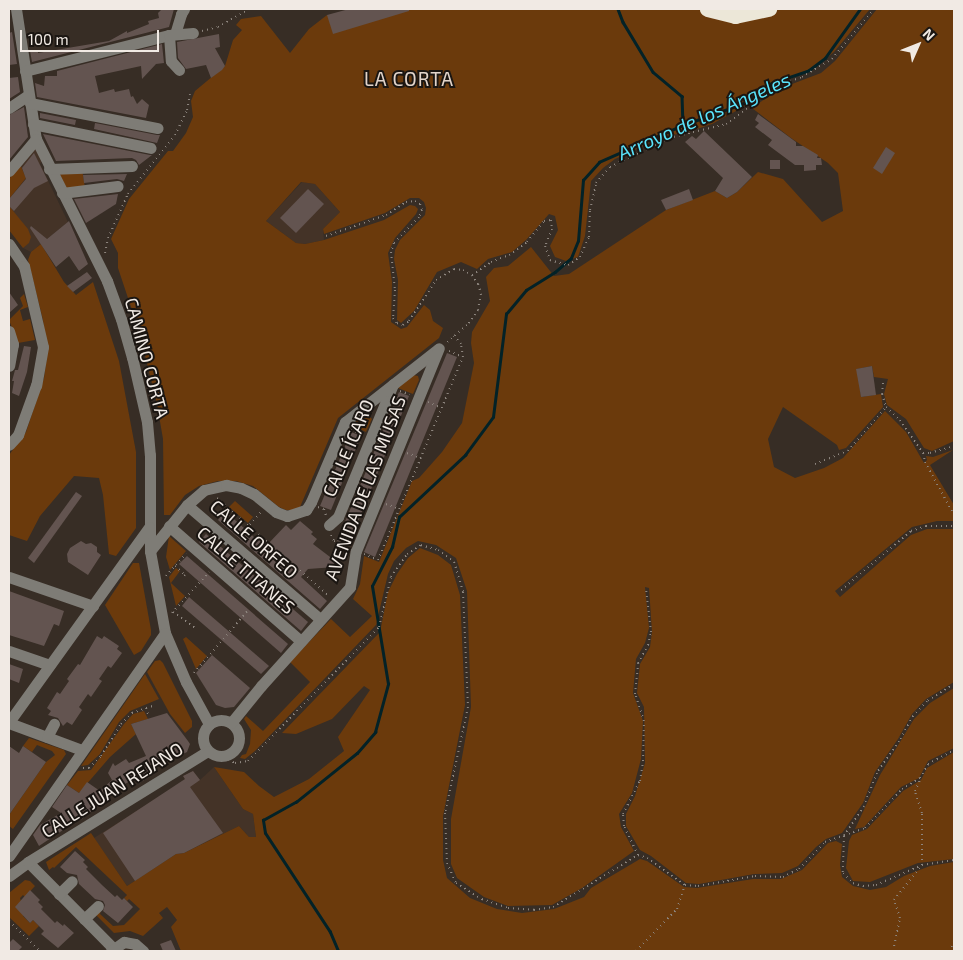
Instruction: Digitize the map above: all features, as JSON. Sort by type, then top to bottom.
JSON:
[{"type":"highway","points":[[707,9],[735,16],[768,9]]},
{"type":"street","name":"CAMINO CORTA","points":[[16,9],[36,139],[49,169],[101,269],[121,319],[147,422],[150,455],[150,551],[165,633],[186,682],[209,724]]},
{"type":"street","points":[[179,70],[171,61],[172,34],[184,9]]},
{"type":"street","points":[[25,71],[172,34],[193,33]]},
{"type":"street","points":[[9,108],[29,99],[158,128]]},
{"type":"street","points":[[33,124],[151,148]]},
{"type":"street","points":[[9,170],[36,139]]},
{"type":"street","points":[[49,169],[132,166]]},
{"type":"street","points":[[62,193],[118,186]]},
{"type":"street","points":[[9,244],[24,266],[43,347],[36,385],[18,436],[9,445]]},
{"type":"street","points":[[9,331],[13,344],[9,366]]},
{"type":"street","points":[[150,551],[187,505],[208,490],[226,485],[241,488],[254,494],[276,512],[288,516],[306,510],[345,422],[439,348]]},
{"type":"street","name":"AVENIDA DE LAS MUSAS","points":[[231,723],[350,586],[356,551],[439,348]]},
{"type":"street","name":"CALLE ÍCARO","points":[[329,525],[338,516],[394,382]]},
{"type":"street","name":"CALLE ORFEO","points":[[187,505],[320,619]]},
{"type":"street","name":"CALLE TITANES","points":[[169,526],[301,641]]},
{"type":"street","points":[[82,750],[9,723],[149,527]]},
{"type":"street","points":[[9,577],[93,606]]},
{"type":"street","points":[[9,855],[165,633]]},
{"type":"street","points":[[9,651],[50,665]]},
{"type":"street","points":[[220,720],[231,723],[238,731],[239,742],[234,752],[224,757],[216,756],[208,751],[203,742],[203,732],[209,724],[220,720]]},
{"type":"street","points":[[47,737],[54,724]]},
{"type":"street","name":"CALLE JUAN REJANO","points":[[18,842],[31,860],[208,751]]},
{"type":"street","points":[[9,876],[31,860],[59,894],[112,950],[124,942],[135,944],[143,951]]},
{"type":"street","points":[[59,894],[72,881]]},
{"type":"street","points":[[84,920],[98,906]]},
{"type":"path","points":[[193,33],[218,27],[249,9]]},
{"type":"path","points":[[472,276],[491,262],[509,255],[527,242],[544,221],[551,220],[552,229],[545,246],[550,260],[568,265],[580,257],[589,237],[590,210],[596,183],[610,167],[669,138],[726,124],[776,86],[802,77],[832,59],[874,9]]},
{"type":"path","points":[[101,269],[108,238],[128,194],[175,135],[186,110],[190,94]]},
{"type":"path","points":[[326,236],[386,216],[406,202],[414,201],[420,204],[422,210],[419,218],[394,243],[391,252],[395,290],[394,318],[396,324],[409,322],[436,280],[454,269],[463,270],[472,276],[478,284],[481,294],[478,310],[454,336],[439,348]]},
{"type":"path","points":[[364,554],[378,560],[442,408],[463,357],[462,344],[454,336]]},
{"type":"path","points":[[439,348],[463,357]]},
{"type":"path","points":[[883,384],[882,394],[886,407],[900,420],[923,453],[925,462],[954,515]]},
{"type":"path","points":[[434,404],[442,408]]},
{"type":"path","points":[[815,464],[848,451],[886,407]]},
{"type":"path","points":[[348,429],[365,436]]},
{"type":"path","points":[[375,440],[392,447]]},
{"type":"path","points":[[923,453],[930,453],[954,446]]},
{"type":"path","points":[[407,453],[421,458]]},
{"type":"path","points":[[328,480],[344,486]]},
{"type":"path","points":[[208,490],[330,597]]},
{"type":"path","points":[[355,491],[371,498]]},
{"type":"path","points":[[386,504],[400,509]]},
{"type":"path","points":[[237,540],[255,519]]},
{"type":"path","points":[[841,590],[911,531],[926,526],[954,526]]},
{"type":"path","points":[[334,541],[349,547]]},
{"type":"path","points":[[224,757],[235,763],[248,761],[379,627],[391,577],[407,554],[421,545],[438,550],[454,562],[464,592],[468,707],[445,813],[447,863],[456,882],[482,899],[508,908],[534,910],[554,907],[638,855]]},
{"type":"path","points":[[166,576],[188,552]]},
{"type":"path","points":[[277,576],[290,562]]},
{"type":"path","points":[[175,566],[185,575],[182,578]]},
{"type":"path","points":[[195,628],[174,611],[209,571]]},
{"type":"path","points":[[646,589],[651,632],[648,645],[638,663],[635,694],[644,721],[643,761],[640,781],[622,814],[624,826],[638,855],[647,858],[685,885],[698,886],[755,876],[783,877],[799,869],[825,842],[865,828],[902,789],[920,778]]},
{"type":"path","points":[[186,682],[251,607]]},
{"type":"path","points":[[954,684],[927,701],[913,716],[877,773],[864,806],[844,836],[843,873],[854,883],[863,886],[876,885],[922,865],[954,860]]},
{"type":"path","points":[[72,764],[79,768],[89,768],[101,756],[121,724],[132,713],[155,705]]},
{"type":"path","points":[[146,708],[149,717]]},
{"type":"path","points":[[893,951],[900,918],[894,900],[922,865],[922,813],[915,791],[928,764],[954,750]]},
{"type":"path","points":[[636,951],[677,909],[685,885]]},
{"type":"path","points":[[9,921],[40,951]]},
{"type":"path","points":[[949,951],[954,942]]},
{"type":"shaded area","points":[[401,9],[870,9],[834,52],[810,71],[770,87],[749,104],[712,124],[685,133],[665,136],[615,159],[603,168],[591,181],[585,236],[578,257],[566,261],[555,257],[550,246],[558,230],[555,216],[549,214],[526,240],[512,252],[488,259],[477,269],[461,262],[437,272],[414,311],[401,323],[397,320],[398,280],[394,259],[395,250],[400,240],[425,215],[426,208],[424,202],[419,198],[410,198],[385,213],[324,234],[323,229],[340,212],[315,184],[301,182],[266,221],[296,243],[305,244],[324,240],[384,220],[410,205],[418,209],[416,214],[395,238],[388,253],[392,282],[391,322],[401,329],[407,327],[424,305],[430,310],[433,321],[443,328],[439,338],[338,418],[300,507],[295,510],[286,510],[279,507],[253,486],[236,481],[218,481],[199,486],[185,495],[170,515],[164,515],[163,439],[157,404],[139,331],[118,268],[118,253],[111,239],[129,199],[168,151],[173,151],[186,133],[193,117],[191,101],[195,91],[225,66],[233,40],[242,30],[236,25],[241,19],[261,16],[290,53],[309,29],[327,15],[402,12]]},
{"type":"shaded area","points":[[877,9],[954,9],[954,441],[932,451],[924,448],[906,419],[887,405],[884,394],[888,379],[874,377],[872,366],[857,369],[861,397],[881,394],[883,407],[846,448],[839,450],[837,445],[783,407],[768,439],[774,467],[795,478],[824,468],[843,458],[885,411],[906,432],[924,463],[927,460],[926,456],[933,457],[953,450],[930,465],[954,505],[954,521],[937,521],[912,527],[835,591],[840,597],[911,535],[927,529],[954,529],[954,682],[926,699],[912,714],[898,739],[875,772],[863,803],[842,833],[826,839],[798,866],[782,873],[754,874],[699,884],[686,883],[651,856],[640,850],[626,826],[626,814],[635,796],[645,763],[644,707],[637,693],[640,664],[650,647],[652,632],[649,588],[645,587],[649,628],[645,643],[636,659],[633,693],[643,721],[641,759],[632,793],[619,814],[621,827],[634,851],[582,888],[552,905],[508,906],[484,897],[457,878],[451,864],[451,819],[471,707],[467,591],[456,558],[436,545],[418,541],[406,548],[394,561],[388,574],[376,625],[255,751],[245,759],[240,758],[246,754],[250,744],[251,730],[244,719],[246,716],[263,731],[310,682],[290,662],[331,619],[350,637],[372,616],[353,599],[360,584],[364,556],[379,562],[412,481],[419,478],[442,452],[462,423],[474,363],[471,343],[472,332],[490,301],[486,277],[494,268],[508,266],[531,247],[554,276],[569,274],[666,210],[715,191],[727,198],[737,192],[758,172],[783,179],[822,222],[843,211],[838,173],[828,163],[752,108],[779,89],[821,73],[835,61]]},
{"type":"shaded area","points":[[35,148],[42,161],[40,164],[68,222],[31,252],[23,248],[9,230],[9,199],[26,178],[19,162]]},
{"type":"shaded area","points":[[20,164],[26,178],[9,199],[9,179]]},
{"type":"shaded area","points":[[82,169],[85,188],[67,190],[58,170]]},
{"type":"shaded area","points":[[302,182],[315,184],[340,212],[323,229],[324,240],[305,244],[296,243],[266,221]]},
{"type":"shaded area","points":[[9,206],[28,229],[31,237],[29,243],[23,248],[9,230]]},
{"type":"shaded area","points":[[41,244],[64,282],[76,295],[93,282],[119,361],[136,452],[136,528],[116,556],[109,554],[103,495],[99,478],[74,476],[40,516],[27,541],[9,535],[9,455],[26,432],[44,378],[47,356],[43,320],[28,260],[31,252]]},
{"type":"shaded area","points":[[24,294],[28,307],[20,310],[23,321],[30,319],[35,340],[18,343],[9,320],[23,306],[20,298]]},
{"type":"shaded area","points":[[413,375],[418,376],[419,380],[413,394],[398,388]]},
{"type":"shaded area","points":[[367,414],[372,419],[366,432],[351,425]]},
{"type":"shaded area","points":[[235,501],[253,517],[248,523],[229,507]]},
{"type":"shaded area","points":[[169,536],[186,551],[170,570],[166,557]]},
{"type":"shaded area","points":[[420,548],[438,555],[451,565],[460,595],[465,705],[443,816],[443,860],[447,878],[470,898],[497,909],[522,913],[554,909],[584,897],[591,888],[640,859],[647,861],[684,887],[697,888],[753,879],[781,879],[802,870],[828,843],[836,841],[842,844],[840,865],[842,877],[853,886],[870,890],[886,887],[904,876],[930,866],[954,862],[954,951],[181,951],[171,927],[177,920],[167,907],[159,913],[163,918],[143,936],[130,931],[114,933],[96,915],[101,910],[100,914],[113,926],[124,925],[140,909],[129,899],[127,901],[124,898],[127,895],[76,847],[54,868],[49,870],[46,862],[91,833],[127,886],[176,854],[184,853],[239,826],[249,837],[256,837],[253,814],[243,809],[214,767],[244,772],[274,797],[309,779],[344,751],[338,737],[370,690],[364,686],[332,719],[296,734],[282,733],[380,632],[388,592],[408,558]]},
{"type":"shaded area","points":[[133,563],[139,563],[151,630],[151,635],[141,651],[134,655],[105,605]]},
{"type":"shaded area","points":[[176,568],[180,571],[171,583],[185,596],[176,606],[169,577]]},
{"type":"shaded area","points":[[186,637],[207,656],[196,669],[183,639]]},
{"type":"shaded area","points":[[160,660],[192,721],[192,727],[185,733],[170,714],[147,672],[155,661]]},
{"type":"shaded area","points":[[145,674],[159,699],[130,711],[119,722],[100,754],[88,765],[81,766]]},
{"type":"shaded area","points":[[954,688],[954,748],[928,761],[919,778],[901,787],[864,827],[855,829],[880,775],[914,719],[930,703]]},
{"type":"shaded area","points":[[144,711],[148,719],[131,724],[136,734],[110,757],[79,793],[67,785],[78,771],[91,770],[124,724],[133,714]]},
{"type":"shaded area","points":[[29,738],[64,750],[66,754],[13,829],[9,826],[9,815],[46,762],[55,755],[52,751],[37,745],[32,752],[23,746]]},
{"type":"shaded area","points":[[954,752],[954,859],[918,863],[870,882],[853,881],[846,868],[849,841],[852,835],[867,829],[903,791],[921,780],[927,768]]},
{"type":"shaded area","points":[[214,767],[243,809],[253,814],[256,837],[249,837],[239,826],[184,853],[176,854],[127,886],[94,838],[185,780],[183,776],[193,771],[200,780]]},
{"type":"shaded area","points":[[25,880],[30,881],[35,886],[25,897],[23,895],[20,898],[25,914],[23,916],[30,923],[33,920],[39,926],[29,936],[9,917],[9,893]]},
{"type":"building","points":[[162,9],[174,9],[169,27],[32,62],[30,51],[38,50],[38,53],[109,41],[127,31],[127,33],[149,24],[148,21],[159,18],[158,13]]},
{"type":"building","points":[[349,9],[409,9],[409,11],[333,34],[327,15]]},
{"type":"building","points":[[12,32],[17,64],[9,65],[9,33]]},
{"type":"building","points":[[219,34],[220,47],[215,48],[225,66],[222,70],[211,78],[206,65],[186,69],[178,58],[177,42]]},
{"type":"building","points":[[162,44],[164,63],[156,64],[142,79],[141,66],[95,76],[99,93],[114,89],[115,92],[129,89],[131,97],[133,96],[137,104],[142,99],[149,105],[146,118],[37,97],[35,83],[44,86],[45,76],[57,76],[57,71]]},
{"type":"building","points":[[18,77],[20,92],[9,99],[9,78]]},
{"type":"building","points":[[24,107],[28,137],[9,160],[9,115]]},
{"type":"building","points":[[40,113],[76,120],[75,125],[40,118]]},
{"type":"building","points":[[758,114],[796,142],[796,146],[803,146],[818,155],[817,158],[821,158],[822,165],[816,165],[816,170],[804,171],[804,165],[795,165],[768,145],[772,140],[755,127],[759,123],[755,120]]},
{"type":"building","points":[[95,123],[160,135],[157,143],[94,129]]},
{"type":"building","points":[[704,131],[752,177],[737,192],[727,198],[715,191],[723,178],[685,142],[692,136],[696,139]]},
{"type":"building","points":[[43,134],[152,155],[139,165],[132,158],[56,161]]},
{"type":"building","points":[[886,147],[895,153],[882,174],[873,168]]},
{"type":"building","points":[[34,153],[48,181],[34,188],[14,211],[9,206],[9,199],[26,179],[22,168]]},
{"type":"building","points":[[770,160],[780,160],[780,169],[770,169]]},
{"type":"building","points":[[127,174],[124,181],[117,179],[84,183],[83,175]]},
{"type":"building","points":[[308,189],[324,204],[296,233],[280,218]]},
{"type":"building","points":[[689,189],[693,200],[666,210],[661,200]]},
{"type":"building","points":[[118,194],[116,204],[86,223],[74,199]]},
{"type":"building","points":[[69,221],[88,264],[79,271],[69,256],[56,267],[30,228],[31,226],[47,239]]},
{"type":"building","points":[[87,272],[92,278],[73,292],[67,286]]},
{"type":"building","points":[[9,292],[18,305],[9,313]]},
{"type":"building","points":[[24,346],[31,347],[27,372],[19,396],[12,393],[14,381],[12,381],[15,370],[18,370]]},
{"type":"building","points":[[447,353],[457,357],[375,557],[364,552]]},
{"type":"building","points":[[872,366],[876,395],[861,397],[856,369]]},
{"type":"building","points":[[399,392],[409,396],[348,546],[337,541]]},
{"type":"building","points":[[351,432],[361,436],[331,510],[320,506]]},
{"type":"building","points":[[76,492],[82,496],[34,563],[28,558]]},
{"type":"building","points":[[225,511],[255,538],[258,535],[268,544],[286,525],[291,530],[300,521],[313,532],[311,534],[317,539],[313,544],[334,560],[335,567],[308,569],[301,577],[327,601],[320,609],[218,520]]},
{"type":"building","points":[[206,534],[308,622],[301,631],[199,542]]},
{"type":"building","points":[[81,541],[86,544],[91,543],[97,547],[97,552],[101,555],[88,575],[68,562],[67,554],[70,548]]},
{"type":"building","points":[[187,556],[288,644],[281,653],[179,564]]},
{"type":"building","points":[[9,591],[64,611],[59,626],[54,624],[44,646],[9,635]]},
{"type":"building","points":[[189,597],[269,666],[261,674],[182,606]]},
{"type":"building","points":[[97,636],[102,639],[104,636],[119,646],[117,649],[122,653],[111,668],[108,666],[99,679],[102,681],[91,697],[88,694],[79,707],[82,710],[72,725],[67,722],[63,726],[58,718],[48,715],[51,711],[47,708],[57,692],[60,694],[69,681],[67,679],[78,664],[80,665]]},
{"type":"building","points":[[212,655],[250,688],[234,707],[225,708],[216,705],[196,673]]},
{"type":"building","points":[[9,664],[23,669],[19,683],[9,679]]},
{"type":"building","points":[[167,713],[190,744],[187,752],[152,769],[154,774],[138,784],[135,778],[125,784],[82,819],[67,825],[69,826],[39,846],[33,835],[40,825],[61,813],[52,807],[67,785],[79,793],[87,782],[100,791],[112,780],[108,773],[113,763],[115,766],[126,759],[129,763],[146,756],[131,724]]},
{"type":"building","points":[[9,746],[19,753],[23,746],[46,762],[9,815]]},
{"type":"building","points":[[193,771],[200,780],[190,787],[223,833],[184,853],[176,854],[135,881],[103,833],[185,779],[183,776]]},
{"type":"building","points":[[75,851],[85,860],[83,862],[88,867],[86,869],[102,885],[115,897],[117,895],[122,900],[124,898],[133,907],[118,923],[103,911],[105,905],[103,901],[95,899],[79,884],[77,875],[67,873],[60,867]]},
{"type":"building","points":[[30,890],[40,900],[38,902],[43,907],[41,909],[55,923],[57,921],[63,926],[64,924],[74,933],[58,948],[41,934],[44,931],[33,920],[30,923],[15,907]]},
{"type":"building","points":[[13,939],[22,947],[18,951],[9,951],[9,943]]},
{"type":"building","points":[[171,940],[176,951],[163,951],[160,944]]},
{"type":"waterway","points":[[618,9],[623,22],[653,72],[682,96],[683,125]]},
{"type":"waterway","name":"Arroyo de los Ángeles","points":[[338,951],[330,932],[265,833],[263,820],[296,802],[357,753],[375,732],[388,684],[372,586],[392,547],[399,517],[465,455],[493,417],[506,314],[526,290],[555,272],[571,258],[578,241],[583,180],[599,162],[683,125],[744,103],[772,83],[809,70],[825,58],[860,9]]},
{"type":"district","name":"LA CORTA","points":[[409,79]]}]
